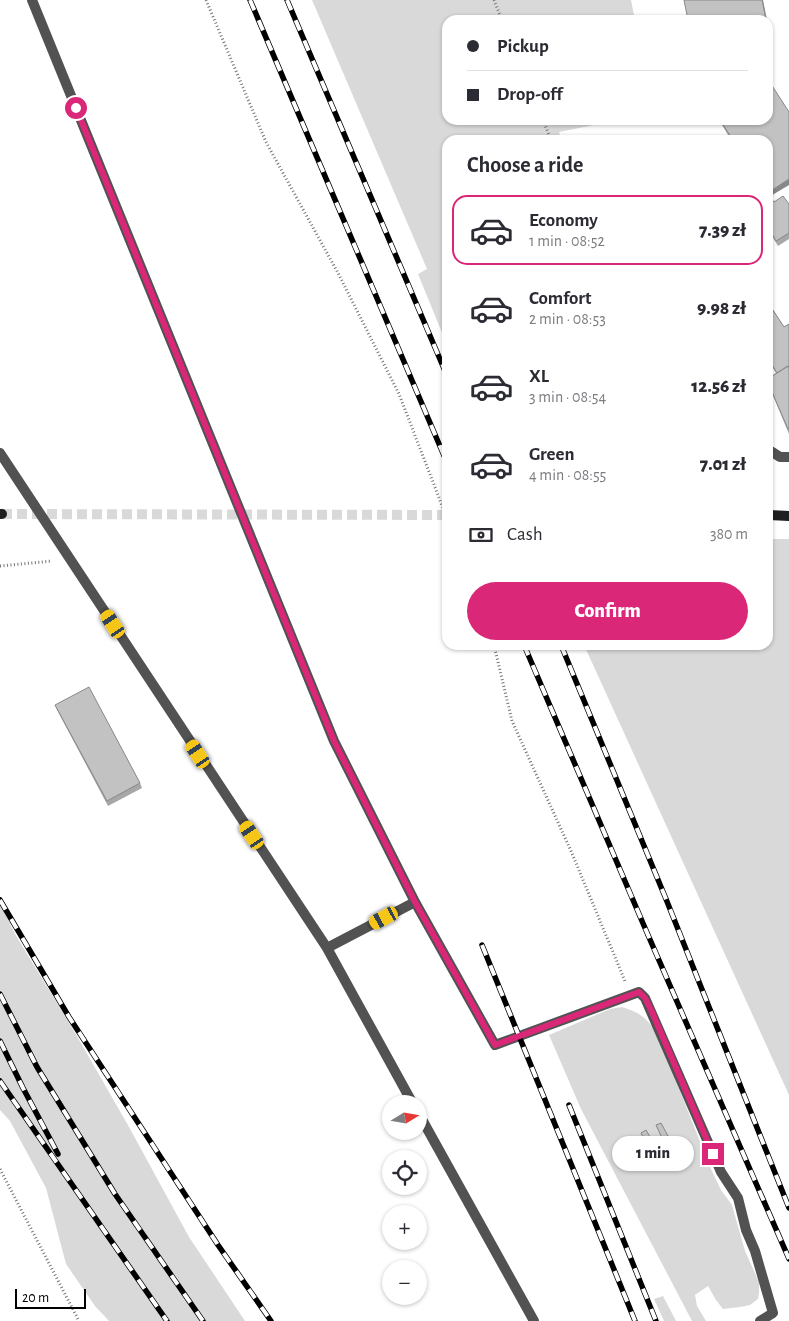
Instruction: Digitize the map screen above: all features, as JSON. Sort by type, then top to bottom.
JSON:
[{"type":"main road","points":[[773,516],[789,516]]},
{"type":"lane","points":[[32,0],[334,741],[415,902],[495,1045],[639,992],[645,998],[721,1172],[738,1198],[746,1230],[755,1250],[773,1313],[760,1321]]},
{"type":"lane","points":[[0,453],[327,948],[408,1095]]},
{"type":"lane","points":[[773,453],[780,457],[789,457]]},
{"type":"lane","points":[[327,948],[415,902]]},
{"type":"lane","points":[[428,1130],[534,1321]]},
{"type":"path","points":[[206,0],[266,142],[338,273],[399,394],[442,506]]},
{"type":"path","points":[[494,0],[500,15]]},
{"type":"path","points":[[0,566],[70,560]]},
{"type":"path","points":[[495,650],[512,720],[571,851],[631,995]]},
{"type":"path","points":[[0,1169],[79,1321]]},
{"type":"shaded area","points":[[312,0],[631,0],[634,15],[442,15],[442,125],[594,125],[559,132],[560,135],[442,135],[442,333],[418,274],[427,269]]},
{"type":"shaded area","points":[[773,539],[789,539],[789,1095],[586,650],[773,650]]},
{"type":"shaded area","points":[[0,903],[15,934],[74,1031],[189,1237],[245,1321],[109,1321],[95,1306],[66,1264],[46,1188],[10,1121],[0,1110]]},
{"type":"shaded area","points":[[622,1007],[641,1016],[656,1031],[711,1169],[721,1190],[732,1205],[745,1251],[759,1282],[758,1299],[750,1305],[723,1309],[708,1286],[695,1295],[697,1306],[706,1321],[692,1321],[581,1109],[549,1035],[610,1009]]},
{"type":"shaded area","points":[[663,1296],[676,1321],[664,1321],[654,1299]]},
{"type":"building","points":[[684,0],[762,0],[765,15],[687,15]]},
{"type":"building","points":[[773,87],[789,112],[789,179],[773,189],[773,135],[730,135],[723,125],[773,125]]},
{"type":"building","points":[[783,196],[789,204],[789,233],[776,241],[773,236],[773,201],[774,202]]},
{"type":"building","points":[[773,310],[784,327],[789,324],[789,368],[788,366],[777,373],[773,366]]},
{"type":"building","points":[[788,366],[789,429],[773,394],[773,375]]},
{"type":"building","points":[[89,687],[140,783],[107,801],[55,705]]},
{"type":"building","points":[[661,1123],[668,1136],[662,1138],[656,1125]]},
{"type":"building","points":[[646,1130],[653,1142],[647,1145],[641,1133]]},
{"type":"tunnel","points":[[2,514],[442,515]]},
{"type":"railway","points":[[250,0],[442,451]]},
{"type":"railway","points":[[287,0],[442,364]]},
{"type":"railway","points":[[526,650],[789,1259]]},
{"type":"railway","points":[[563,650],[666,899],[789,1208]]},
{"type":"railway","points":[[0,900],[69,1017],[218,1245],[271,1321]]},
{"type":"railway","points":[[482,945],[635,1321]]},
{"type":"railway","points":[[0,994],[37,1067],[115,1194],[203,1321]]},
{"type":"railway","points":[[0,1041],[58,1154]]},
{"type":"railway","points":[[0,1081],[167,1321]]},
{"type":"railway","points":[[569,1105],[656,1321]]},
{"type":"route","points":[[76,108],[334,741],[415,902],[495,1045],[639,992],[645,998],[652,1012],[713,1154]]}]
